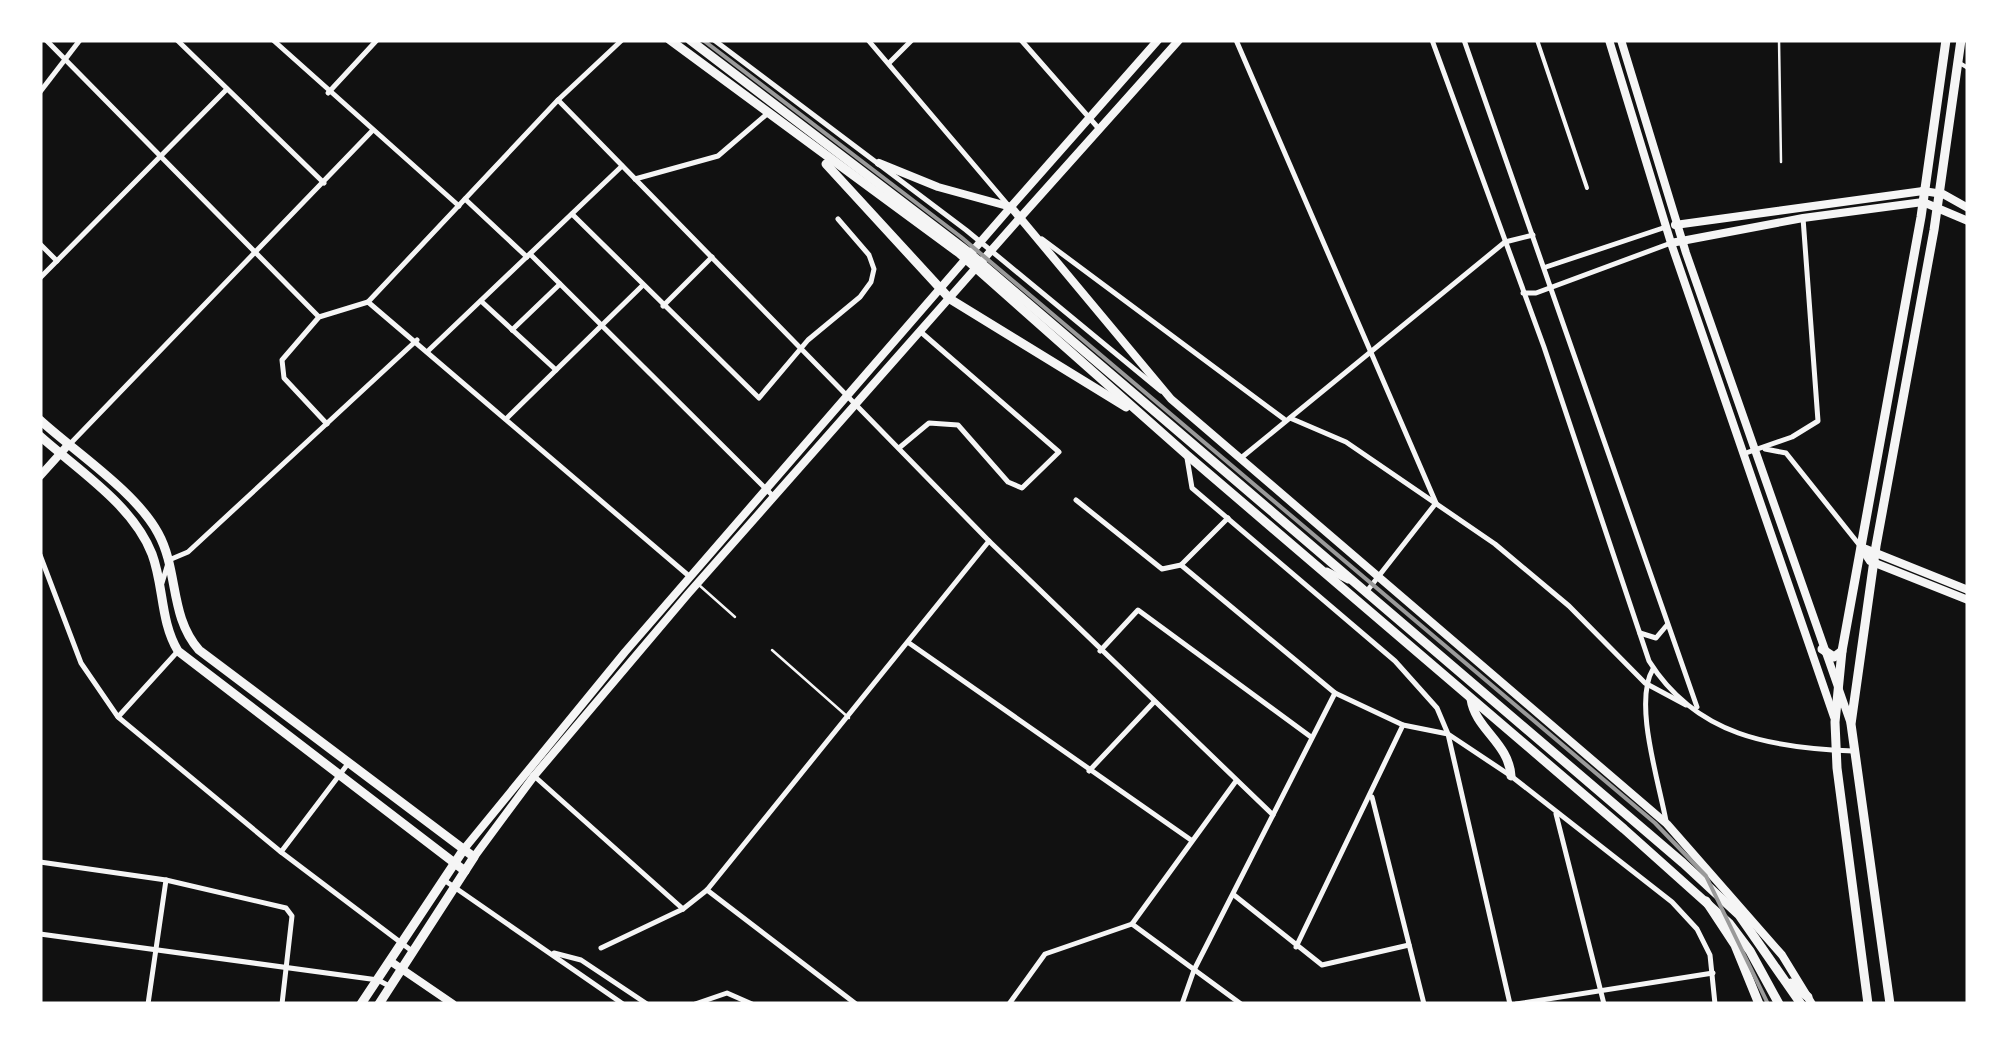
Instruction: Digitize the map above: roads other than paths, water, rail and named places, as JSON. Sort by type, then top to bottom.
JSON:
[{"type":"main road","points":[[670,40],[959,252],[1187,456],[1706,901],[1750,950],[1779,1004]]},
{"type":"main road","points":[[690,40],[967,251],[1368,591],[1716,892],[1807,1002]]},
{"type":"main road","points":[[1868,1004],[1835,722],[1842,651],[1923,196],[1946,40]]},
{"type":"main road","points":[[1890,1004],[1851,724],[1962,40]]},
{"type":"main road","points":[[811,147],[943,285],[950,299],[1149,421]]},
{"type":"main road","points":[[40,420],[146,515],[169,560],[186,636],[348,765],[474,857],[379,1004]]},
{"type":"main road","points":[[40,436],[124,511],[143,535],[160,588],[170,638],[178,651],[338,777],[466,871]]},
{"type":"main road","points":[[1822,649],[1834,656],[1842,651]]},
{"type":"main road","points":[[1472,699],[1476,715],[1508,760],[1511,776]]},
{"type":"main road","points":[[361,1004],[464,849]]},
{"type":"main road","points":[[1706,901],[1736,945],[1759,1004]]},
{"type":"street","points":[[46,40],[319,317]]},
{"type":"street","points":[[40,92],[60,72],[64,57],[80,40]]},
{"type":"street","points":[[177,40],[324,183]]},
{"type":"street","points":[[273,40],[459,206]]},
{"type":"street","points":[[328,93],[377,40]]},
{"type":"street","points":[[327,424],[284,378],[286,352],[319,317],[368,302],[558,100],[622,40]]},
{"type":"street","points":[[714,40],[879,163],[1170,399],[1667,824],[1782,955],[1807,1002]]},
{"type":"street","points":[[868,40],[1170,399]]},
{"type":"street","points":[[889,63],[912,40]]},
{"type":"street","points":[[1021,40],[1100,130]]},
{"type":"street","points":[[464,849],[694,580],[846,394],[1158,40]]},
{"type":"street","points":[[694,580],[922,333],[1178,40]]},
{"type":"street","points":[[1236,40],[1436,503]]},
{"type":"street","points":[[1432,40],[1640,633],[1654,668],[1698,711]]},
{"type":"street","points":[[1464,40],[1698,711]]},
{"type":"street","points":[[1536,40],[1586,188]]},
{"type":"street","points":[[1609,40],[1671,243],[1835,722]]},
{"type":"street","points":[[1621,40],[1681,240],[1758,449],[1822,649],[1851,724]]},
{"type":"street","points":[[1958,62],[1968,68]]},
{"type":"street","points":[[40,278],[227,89]]},
{"type":"street","points":[[558,100],[989,541],[1272,814]]},
{"type":"street","points":[[635,179],[718,156],[767,114]]},
{"type":"street","points":[[40,476],[258,254],[372,131]]},
{"type":"street","points":[[879,163],[1010,208]]},
{"type":"street","points":[[429,350],[622,166]]},
{"type":"street","points":[[1523,293],[1681,240],[1939,191],[1968,208]]},
{"type":"street","points":[[1546,267],[1666,227],[1923,196]]},
{"type":"street","points":[[1923,196],[1937,211],[1968,221]]},
{"type":"street","points":[[465,199],[561,284],[774,497]]},
{"type":"street","points":[[572,214],[756,398],[801,348],[871,282],[874,269],[869,255],[838,219]]},
{"type":"street","points":[[1743,454],[1792,437],[1814,425],[1819,416],[1803,218]]},
{"type":"street","points":[[1033,232],[1287,419],[1346,442],[1436,503],[1542,583],[1642,680],[1754,742],[1854,750]]},
{"type":"street","points":[[1238,460],[1505,242],[1533,236]]},
{"type":"street","points":[[40,244],[57,261]]},
{"type":"street","points":[[664,306],[712,257]]},
{"type":"street","points":[[512,330],[561,284]]},
{"type":"street","points":[[507,418],[643,285]]},
{"type":"street","points":[[481,301],[556,370]]},
{"type":"street","points":[[368,302],[429,350],[694,580]]},
{"type":"street","points":[[899,448],[929,423],[958,425],[1008,482],[1022,488],[1058,452],[922,333]]},
{"type":"street","points":[[160,588],[169,560],[188,552],[417,340]]},
{"type":"street","points":[[1786,453],[1792,437]]},
{"type":"street","points":[[1758,449],[1786,453],[1845,533],[1875,558],[1916,580],[1968,600]]},
{"type":"street","points":[[1187,456],[1192,488],[1396,660],[1438,708],[1448,734],[1513,1004],[1713,974]]},
{"type":"street","points":[[1076,500],[1155,566],[1181,566],[1335,694],[1403,724],[1448,734],[1511,776],[1672,902],[1697,928],[1713,974],[1715,1004]]},
{"type":"street","points":[[1309,560],[1368,591],[1436,503]]},
{"type":"street","points":[[1181,566],[1228,518]]},
{"type":"street","points":[[143,535],[169,560]]},
{"type":"street","points":[[600,948],[683,909],[707,890],[989,541]]},
{"type":"street","points":[[40,556],[81,663],[118,717],[282,852],[414,952]]},
{"type":"street","points":[[1875,558],[1968,590]]},
{"type":"street","points":[[1100,651],[1138,610],[1311,737]]},
{"type":"street","points":[[1640,633],[1656,638],[1667,625]]},
{"type":"street","points":[[909,642],[1191,840]]},
{"type":"street","points":[[118,717],[178,651]]},
{"type":"street","points":[[1642,680],[1654,668]]},
{"type":"street","points":[[1642,680],[1667,824]]},
{"type":"street","points":[[1182,1004],[1194,970],[1335,694]]},
{"type":"street","points":[[1089,771],[1153,702]]},
{"type":"street","points":[[1296,946],[1403,724]]},
{"type":"street","points":[[282,852],[348,765]]},
{"type":"street","points":[[474,857],[531,773]]},
{"type":"street","points":[[531,773],[683,909]]},
{"type":"street","points":[[1009,1004],[1045,954],[1132,924],[1236,781]]},
{"type":"street","points":[[1372,794],[1424,1004]]},
{"type":"street","points":[[1556,811],[1604,1004]]},
{"type":"street","points":[[40,862],[166,880],[286,908],[292,916],[282,1004]]},
{"type":"street","points":[[148,1004],[166,880]]},
{"type":"street","points":[[444,880],[623,1004]]},
{"type":"street","points":[[707,890],[856,1004]]},
{"type":"street","points":[[1234,895],[1322,965],[1409,944]]},
{"type":"street","points":[[1132,924],[1241,1004]]},
{"type":"street","points":[[40,934],[378,980],[391,987]]},
{"type":"street","points":[[550,952],[581,960],[647,1004]]},
{"type":"street","points":[[390,961],[453,1004]]},
{"type":"street","points":[[695,1004],[727,993],[752,1004]]},
{"type":"lane","points":[[1779,40],[1781,162]]},
{"type":"lane","points":[[694,580],[735,617]]},
{"type":"lane","points":[[772,650],[849,718]]},
{"type":"railway","points":[[703,40],[961,237],[1655,823],[1706,876],[1768,1004]]}]
